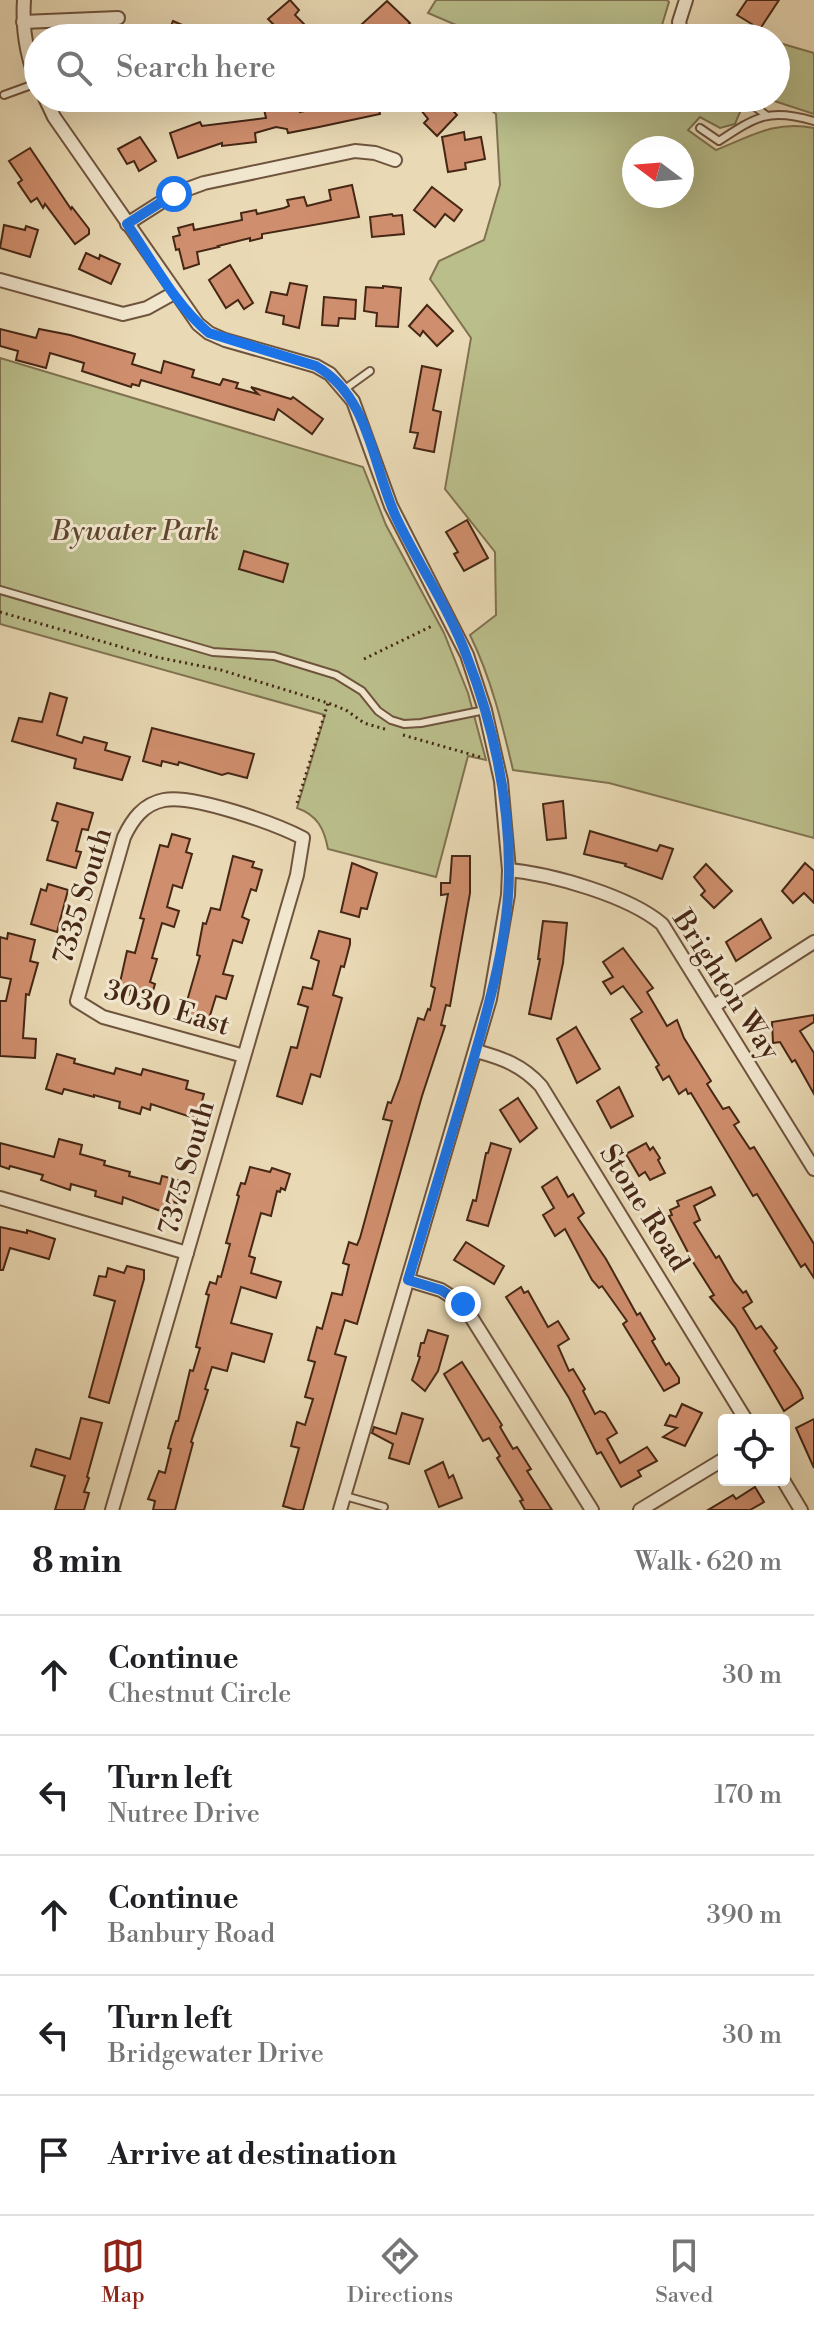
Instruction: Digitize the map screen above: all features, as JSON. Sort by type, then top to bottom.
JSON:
[{"type":"street","points":[[24,0],[24,28]]},
{"type":"street","points":[[680,24],[686,0]]},
{"type":"street","points":[[23,22],[118,18]]},
{"type":"street","points":[[52,112],[198,324],[209,333],[316,366],[330,374],[345,389],[361,416],[378,472],[409,546],[467,655],[485,710],[501,781],[509,870],[501,944],[490,999],[340,1510]]},
{"type":"street","points":[[127,224],[174,194],[204,183],[355,151],[375,153],[395,160]]},
{"type":"street","points":[[0,280],[123,314],[147,308],[174,293]]},
{"type":"street","name":"7335 South","points":[[77,1001],[124,837],[132,819],[143,809],[162,800],[183,799],[279,826],[303,838]]},
{"type":"street","name":"7375 South","points":[[112,1510],[297,875],[303,838]]},
{"type":"street","name":"Brighton Way","points":[[509,870],[528,872],[618,898],[648,913],[673,938],[814,1169]]},
{"type":"street","points":[[714,1006],[814,942]]},
{"type":"street","name":"3030 East","points":[[77,1001],[103,1017],[244,1056]]},
{"type":"street","name":"Stone Road","points":[[476,1051],[512,1062],[528,1071],[541,1086],[742,1414]]},
{"type":"street","points":[[0,1198],[187,1253]]},
{"type":"street","points":[[408,1280],[441,1290],[463,1304],[592,1510]]},
{"type":"street","points":[[640,1510],[718,1463]]},
{"type":"street","points":[[787,1486],[801,1510]]},
{"type":"lane","points":[[4,95],[24,88]]},
{"type":"lane","points":[[762,112],[766,115]]},
{"type":"lane","points":[[700,128],[719,141],[766,115],[785,113],[814,121]]},
{"type":"lane","points":[[345,389],[370,371]]},
{"type":"lane","points":[[0,590],[213,652],[274,656],[336,675],[362,691],[378,711],[404,724],[485,710]]},
{"type":"lane","points":[[345,1495],[384,1507]]},
{"type":"path","points":[[0,612],[156,657],[221,670],[328,703],[346,710],[364,723],[480,757]]},
{"type":"path","points":[[364,659],[434,625]]},
{"type":"path","points":[[297,803],[328,703]]},
{"type":"green space","points":[[436,0],[669,2],[662,24],[454,24],[428,13]]},
{"type":"green space","points":[[790,46],[814,53],[814,114],[790,106]]},
{"type":"green space","points":[[493,112],[740,112],[735,124],[720,128],[700,117],[688,130],[716,150],[775,128],[814,128],[814,838],[609,783],[513,770],[490,684],[470,635],[496,615],[495,552],[445,489],[471,338],[430,279],[439,261],[484,240],[500,185],[496,114]]},
{"type":"green space","name":"Bywater Park","points":[[0,358],[363,467],[386,525],[444,633],[468,693],[486,760],[468,756],[436,877],[328,849],[318,823],[310,814],[297,808],[325,715],[0,624]]},
{"type":"building","points":[[290,0],[299,10],[295,15],[304,24],[273,24],[268,19]]},
{"type":"building","points":[[747,0],[779,0],[763,24],[752,24],[737,15]]},
{"type":"building","points":[[387,1],[410,23],[409,24],[362,24]]},
{"type":"building","points":[[265,112],[380,114],[288,133],[287,129],[276,127],[255,133],[256,142],[222,146],[222,143],[178,158],[170,133],[200,122],[202,126],[266,118]]},
{"type":"building","points":[[422,112],[454,112],[457,115],[437,136],[424,123],[428,119]]},
{"type":"building","points":[[464,132],[465,140],[481,137],[485,159],[465,163],[466,169],[448,172],[442,137]]},
{"type":"building","points":[[140,137],[156,161],[139,171],[134,161],[127,164],[118,149]]},
{"type":"building","points":[[30,148],[71,209],[89,229],[89,234],[75,244],[45,204],[43,208],[37,198],[31,202],[18,183],[22,180],[9,161]]},
{"type":"building","points":[[352,185],[359,217],[262,234],[262,238],[250,241],[250,238],[197,252],[199,264],[184,269],[173,237],[180,235],[178,228],[193,224],[194,230],[242,220],[241,213],[256,210],[257,214],[284,208],[289,206],[287,200],[304,197],[307,206],[331,200],[329,190]]},
{"type":"building","points":[[432,187],[462,210],[454,221],[445,214],[435,227],[414,210]]},
{"type":"building","points":[[402,215],[404,234],[372,237],[370,217]]},
{"type":"building","points":[[4,225],[38,230],[30,257],[0,248]]},
{"type":"building","points":[[86,253],[99,259],[100,255],[120,264],[111,284],[79,269]]},
{"type":"building","points":[[230,265],[253,303],[244,309],[238,300],[226,308],[209,280]]},
{"type":"building","points":[[290,283],[307,286],[299,328],[283,324],[284,316],[266,312],[271,292],[287,295]]},
{"type":"building","points":[[366,287],[401,288],[398,327],[376,326],[377,313],[364,311]]},
{"type":"building","points":[[324,297],[356,300],[355,319],[339,318],[338,326],[322,325]]},
{"type":"building","points":[[427,305],[453,331],[437,346],[423,331],[420,336],[409,326]]},
{"type":"building","points":[[0,329],[36,338],[39,329],[70,335],[135,354],[132,364],[161,373],[164,361],[194,370],[192,377],[220,385],[223,379],[238,383],[236,388],[258,394],[251,387],[291,399],[293,397],[323,419],[312,434],[278,409],[274,420],[141,380],[139,386],[132,384],[131,387],[82,371],[84,363],[50,353],[46,368],[16,360],[18,351],[0,346]]},
{"type":"building","points":[[422,366],[441,370],[433,410],[441,412],[434,452],[414,448],[418,433],[410,432]]},
{"type":"building","points":[[467,520],[488,558],[464,571],[454,554],[458,552],[446,532]]},
{"type":"building","points":[[244,551],[288,564],[283,582],[239,569]]},
{"type":"building","points":[[50,693],[67,698],[57,735],[82,743],[84,737],[107,743],[105,750],[130,757],[122,780],[74,768],[76,759],[12,741],[19,718],[42,722]]},
{"type":"building","points":[[152,728],[254,754],[247,778],[228,773],[222,775],[179,762],[178,765],[162,761],[161,766],[143,761]]},
{"type":"building","points":[[563,801],[566,838],[547,840],[543,804]]},
{"type":"building","points":[[57,803],[93,813],[88,830],[82,829],[76,851],[81,852],[76,868],[47,860],[58,822],[52,820]]},
{"type":"building","points":[[590,831],[657,851],[660,845],[673,849],[662,879],[626,864],[584,854]]},
{"type":"building","points":[[172,834],[190,839],[186,852],[192,854],[182,888],[173,885],[167,907],[179,911],[174,927],[162,923],[152,958],[157,959],[150,982],[155,984],[152,994],[147,993],[145,1000],[119,987],[127,951],[135,953],[144,919],[140,918],[160,845],[168,847]]},
{"type":"building","points":[[233,856],[254,862],[252,867],[262,870],[256,891],[251,889],[242,917],[249,920],[242,943],[233,940],[223,974],[233,976],[226,999],[216,996],[208,1022],[183,1015],[200,956],[197,955],[203,923],[206,924],[211,908],[220,910]]},
{"type":"building","points":[[452,856],[470,856],[470,893],[450,1006],[446,1005],[441,1025],[445,1026],[357,1324],[345,1320],[335,1354],[346,1357],[303,1510],[297,1510],[283,1506],[299,1448],[291,1446],[297,1422],[305,1425],[313,1399],[305,1397],[315,1362],[308,1360],[317,1327],[322,1329],[332,1293],[342,1295],[349,1265],[343,1263],[349,1242],[357,1245],[360,1238],[392,1121],[383,1119],[388,1102],[391,1103],[400,1079],[418,1018],[424,1020],[430,1010],[435,988],[431,986],[448,894],[441,895],[441,883],[450,883]]},
{"type":"building","points":[[352,863],[377,873],[367,909],[361,908],[359,917],[341,912]]},
{"type":"building","points":[[805,863],[814,871],[814,903],[804,893],[793,903],[782,891]]},
{"type":"building","points":[[706,864],[732,891],[714,908],[701,895],[705,891],[694,877]]},
{"type":"building","points":[[48,884],[68,890],[57,932],[31,924],[41,889],[46,891]]},
{"type":"building","points":[[761,919],[771,938],[736,961],[726,942]]},
{"type":"building","points":[[543,921],[567,923],[563,963],[551,1019],[529,1014],[540,959]]},
{"type":"building","points":[[319,931],[350,939],[350,944],[333,995],[342,998],[320,1077],[311,1074],[302,1104],[277,1096],[291,1047],[297,1048],[308,1007],[298,1004],[303,987],[312,989],[319,961],[311,958]]},
{"type":"building","points":[[8,933],[35,940],[30,961],[38,963],[29,995],[26,994],[23,1038],[36,1039],[35,1058],[0,1056],[0,1001],[6,1001],[11,979],[0,977],[0,937],[7,939]]},
{"type":"building","points":[[623,948],[653,988],[647,992],[667,1026],[677,1020],[684,1038],[711,1081],[707,1084],[723,1109],[729,1107],[739,1122],[734,1125],[750,1149],[754,1147],[814,1244],[814,1278],[805,1264],[801,1267],[757,1194],[753,1196],[691,1093],[688,1094],[686,1089],[679,1094],[669,1076],[663,1080],[656,1067],[659,1065],[631,1019],[642,1012],[623,986],[611,994],[603,982],[613,977],[603,962]]},
{"type":"building","points":[[814,1015],[814,1022],[800,1031],[814,1053],[814,1094],[795,1060],[792,1062],[780,1042],[773,1043],[772,1022]]},
{"type":"building","points":[[576,1027],[600,1069],[577,1083],[557,1039]]},
{"type":"building","points":[[57,1054],[75,1059],[74,1063],[114,1074],[116,1068],[141,1075],[143,1069],[188,1081],[186,1089],[204,1094],[197,1119],[151,1104],[150,1110],[142,1107],[140,1114],[119,1108],[120,1102],[94,1095],[64,1089],[62,1094],[46,1089]]},
{"type":"building","points":[[619,1087],[633,1116],[611,1128],[597,1101]]},
{"type":"building","points":[[518,1098],[537,1128],[520,1142],[500,1110]]},
{"type":"building","points":[[59,1139],[82,1145],[80,1154],[130,1172],[129,1176],[160,1184],[162,1176],[178,1180],[176,1189],[180,1190],[177,1203],[173,1202],[170,1210],[164,1209],[163,1212],[123,1197],[122,1204],[95,1196],[96,1191],[71,1184],[70,1190],[41,1180],[43,1175],[0,1166],[0,1143],[54,1157]]},
{"type":"building","points":[[491,1143],[511,1149],[488,1226],[467,1220],[473,1200],[476,1201]]},
{"type":"building","points":[[646,1143],[660,1158],[658,1160],[665,1173],[650,1180],[645,1172],[639,1176],[626,1154]]},
{"type":"building","points":[[250,1167],[270,1172],[272,1168],[290,1174],[285,1190],[281,1188],[280,1192],[277,1191],[271,1216],[261,1213],[249,1256],[255,1258],[251,1273],[281,1282],[276,1298],[241,1287],[231,1323],[272,1334],[264,1362],[232,1353],[227,1371],[212,1367],[175,1510],[153,1510],[155,1501],[148,1499],[159,1471],[165,1473],[171,1437],[190,1370],[193,1371],[200,1348],[196,1347],[209,1295],[206,1294],[210,1282],[216,1284],[218,1276],[221,1277],[230,1244],[226,1243],[237,1195],[241,1183],[245,1184]]},
{"type":"building","points":[[557,1177],[568,1197],[573,1194],[584,1213],[578,1218],[606,1259],[637,1315],[640,1313],[655,1339],[652,1341],[666,1365],[669,1363],[679,1378],[679,1383],[664,1391],[623,1324],[627,1321],[602,1286],[599,1288],[592,1280],[565,1229],[555,1236],[543,1215],[554,1208],[542,1187]]},
{"type":"building","points":[[711,1187],[715,1195],[694,1206],[700,1220],[694,1223],[734,1282],[743,1293],[746,1291],[752,1302],[743,1308],[756,1329],[761,1326],[777,1348],[774,1351],[800,1390],[803,1398],[784,1411],[735,1327],[710,1297],[714,1295],[669,1216],[672,1215],[670,1210],[679,1206],[677,1201]]},
{"type":"building","points":[[0,1227],[27,1233],[27,1230],[55,1239],[49,1259],[10,1248],[3,1270],[0,1270]]},
{"type":"building","points":[[466,1242],[504,1266],[494,1284],[454,1260]]},
{"type":"building","points":[[127,1266],[144,1270],[144,1279],[109,1403],[89,1397],[115,1301],[94,1295],[99,1276],[106,1277],[108,1268],[124,1273]]},
{"type":"building","points":[[521,1287],[524,1293],[528,1291],[548,1327],[558,1321],[569,1339],[558,1346],[569,1371],[573,1369],[585,1389],[583,1391],[595,1414],[600,1411],[605,1413],[617,1433],[607,1439],[620,1463],[647,1447],[657,1461],[638,1471],[641,1476],[621,1487],[601,1452],[597,1454],[569,1398],[506,1297]]},
{"type":"building","points":[[428,1330],[448,1336],[438,1371],[425,1391],[412,1380],[421,1343],[424,1343]]},
{"type":"building","points":[[462,1362],[502,1425],[500,1427],[513,1449],[517,1447],[531,1469],[527,1471],[552,1510],[525,1510],[520,1501],[523,1500],[497,1458],[500,1456],[489,1438],[483,1441],[444,1374]]},
{"type":"building","points":[[682,1404],[702,1413],[685,1446],[663,1437],[677,1428],[665,1425],[670,1415],[676,1417]]},
{"type":"building","points":[[402,1413],[423,1419],[409,1464],[389,1458],[393,1444],[372,1433],[374,1427],[396,1434]]},
{"type":"building","points":[[81,1418],[102,1423],[84,1492],[89,1493],[84,1510],[55,1510],[65,1476],[31,1466],[36,1449],[70,1459]]},
{"type":"building","points":[[814,1419],[814,1468],[796,1428]]},
{"type":"building","points":[[443,1462],[449,1478],[453,1475],[462,1498],[439,1507],[425,1471]]},
{"type":"building","points":[[755,1487],[764,1502],[750,1510],[708,1510],[733,1495],[736,1499]]},
{"type":"route","points":[[174,194],[127,224],[174,293],[209,333],[316,366],[330,374],[345,389],[361,416],[378,472],[409,546],[467,655],[485,710],[501,781],[508,850],[508,895],[490,999],[408,1280],[441,1290],[463,1304]]}]
